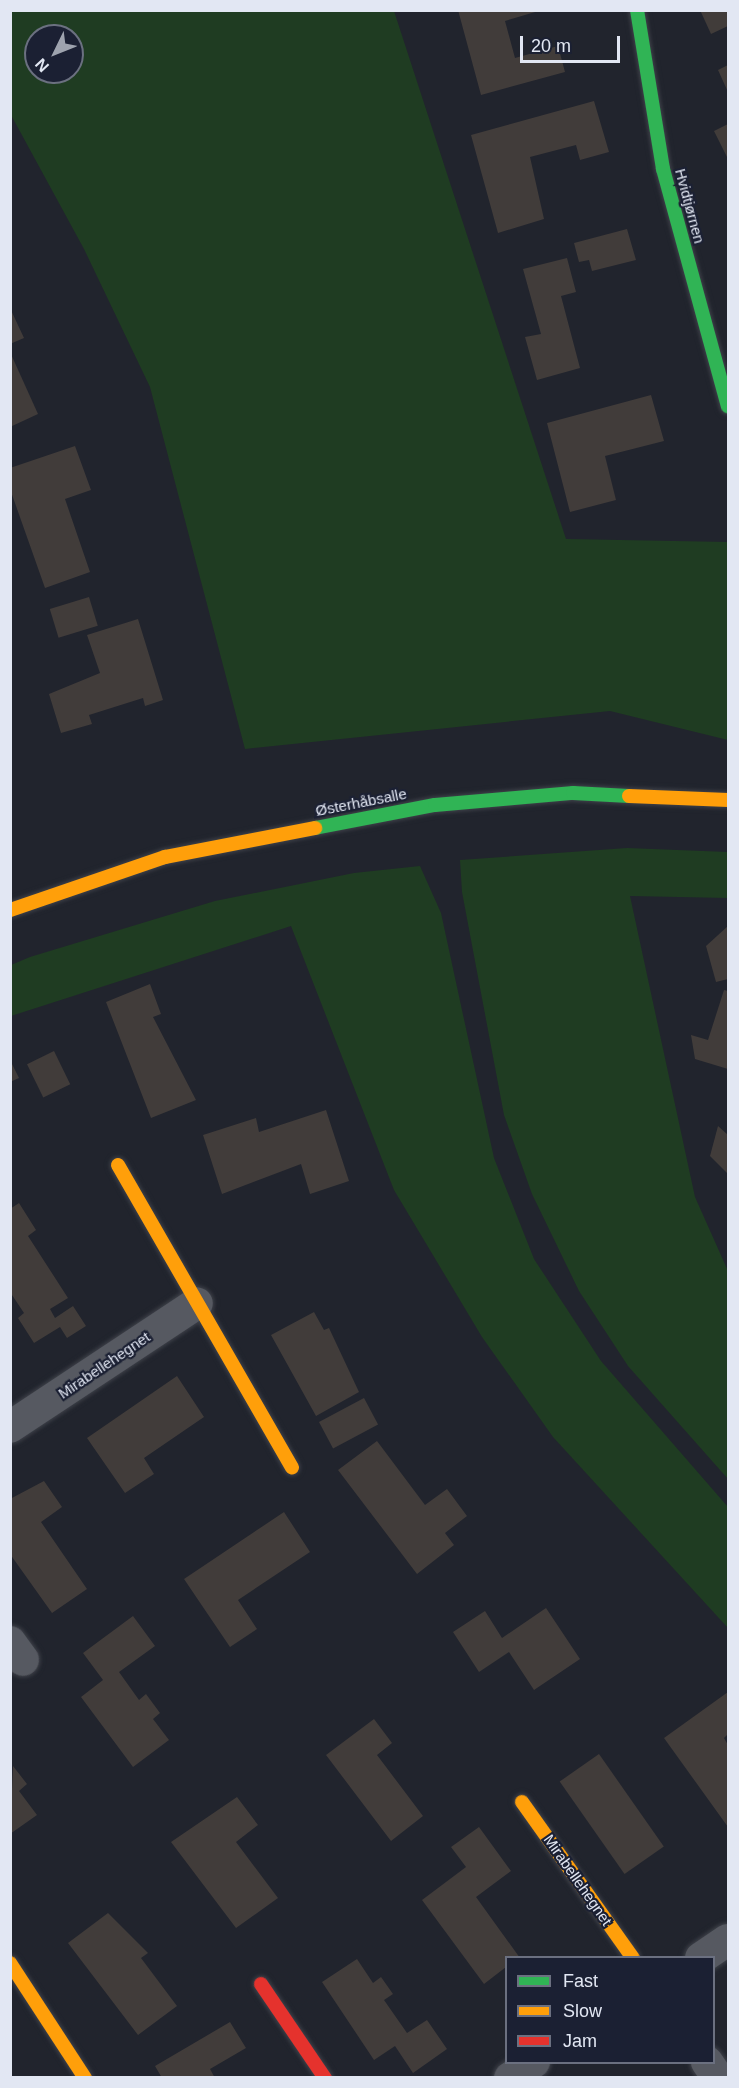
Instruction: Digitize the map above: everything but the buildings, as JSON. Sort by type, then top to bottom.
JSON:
[{"type":"street","name":"Hvidtjørnen","points":[[637,10],[663,169],[729,406]]},
{"type":"street","name":"Østerhåbsalle","points":[[10,910],[165,856],[435,805],[573,793],[729,800]]},
{"type":"street","points":[[118,1166],[292,1468]]},
{"type":"street","name":"Mirabellehegnet","points":[[10,1427],[197,1303]]},
{"type":"street","name":"Mirabellehegnet","points":[[522,1802],[632,1956]]},
{"type":"street","points":[[704,1956],[729,1940]]},
{"type":"street","points":[[10,1963],[85,2078]]},
{"type":"street","points":[[261,1984],[325,2078]]},
{"type":"street","points":[[510,2078],[531,2064]]},
{"type":"street","points":[[708,2064],[718,2078]]},
{"type":"green space","points":[[10,11],[394,11],[566,539],[728,542],[728,740],[610,711],[245,749],[150,387],[84,249],[11,115]]},
{"type":"green space","points":[[627,848],[728,852],[728,898],[630,896],[695,1197],[728,1271],[728,1479],[628,1366],[579,1291],[532,1194],[504,1115],[462,892],[460,860]]},
{"type":"green space","points":[[420,866],[441,913],[494,1158],[534,1259],[601,1361],[728,1507],[728,1628],[553,1437],[482,1337],[394,1190],[291,926],[11,1016],[11,965],[30,957],[215,901],[354,873]]},
{"type":"traffic: fast","points":[[637,10],[663,169],[728,406]]},
{"type":"traffic: fast","points":[[315,828],[435,805],[573,793],[629,796]]},
{"type":"traffic: slow","points":[[629,796],[728,800]]},
{"type":"traffic: slow","points":[[10,910],[165,857],[315,828]]},
{"type":"traffic: slow","points":[[118,1165],[292,1468]]},
{"type":"traffic: slow","points":[[522,1802],[632,1956]]},
{"type":"traffic: slow","points":[[10,1963],[85,2078]]},
{"type":"traffic: jam","points":[[261,1984],[325,2078]]}]
